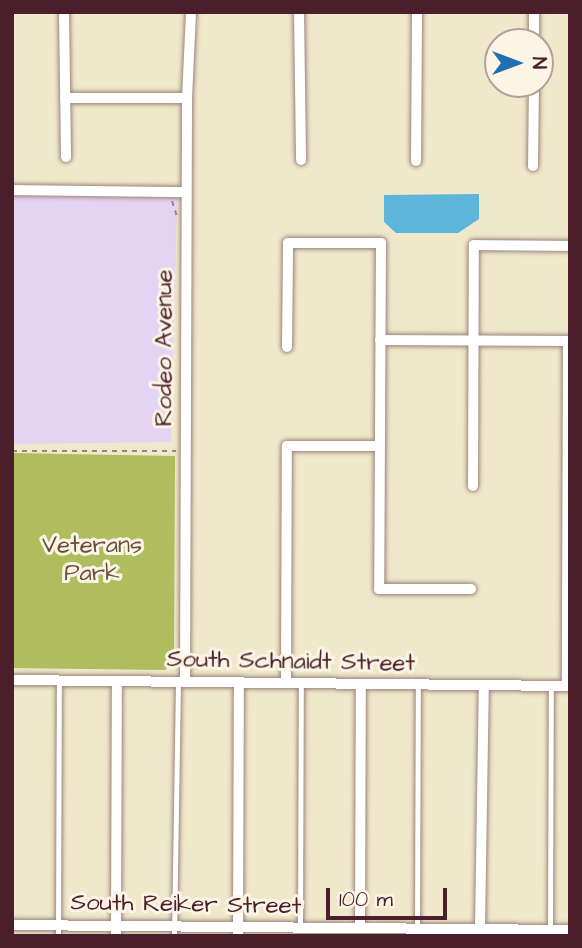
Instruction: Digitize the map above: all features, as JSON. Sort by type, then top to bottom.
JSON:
[{"type":"street","points":[[64,12],[66,157]]},
{"type":"street","points":[[299,12],[300,160]]},
{"type":"street","points":[[416,161],[417,12]]},
{"type":"street","name":"Rodeo Avenue","points":[[182,682],[190,13]]},
{"type":"street","points":[[65,98],[187,98]]},
{"type":"street","points":[[533,166],[534,98]]},
{"type":"street","points":[[12,190],[186,192]]},
{"type":"street","points":[[287,347],[288,243],[381,243],[379,589],[471,589]]},
{"type":"street","points":[[473,486],[474,246],[570,246]]},
{"type":"street","points":[[380,340],[568,341],[568,686]]},
{"type":"street","points":[[286,683],[287,446],[380,446]]},
{"type":"street","name":"South Schnaidt Street","points":[[12,680],[568,686]]},
{"type":"street","points":[[116,931],[117,681]]},
{"type":"street","points":[[238,931],[239,683]]},
{"type":"street","points":[[361,684],[364,931]]},
{"type":"street","points":[[480,932],[484,685]]},
{"type":"street","name":"South Reiker Street","points":[[12,925],[58,930],[116,931],[300,928],[534,933],[570,930]]},
{"type":"lane","points":[[58,930],[59,681]]},
{"type":"lane","points":[[174,931],[182,682]]},
{"type":"lane","points":[[300,683],[300,928]]},
{"type":"lane","points":[[418,684],[421,931]]},
{"type":"lane","points":[[550,930],[551,686]]},
{"type":"path","points":[[12,450],[177,451]]},
{"type":"shaded area","points":[[12,196],[177,197],[171,442],[12,444]]},
{"type":"green space","name":"Veterans Park","points":[[12,453],[175,456],[174,661],[165,670],[12,668]]},
{"type":"water","points":[[479,194],[479,219],[458,233],[396,233],[384,222],[384,195]]}]
